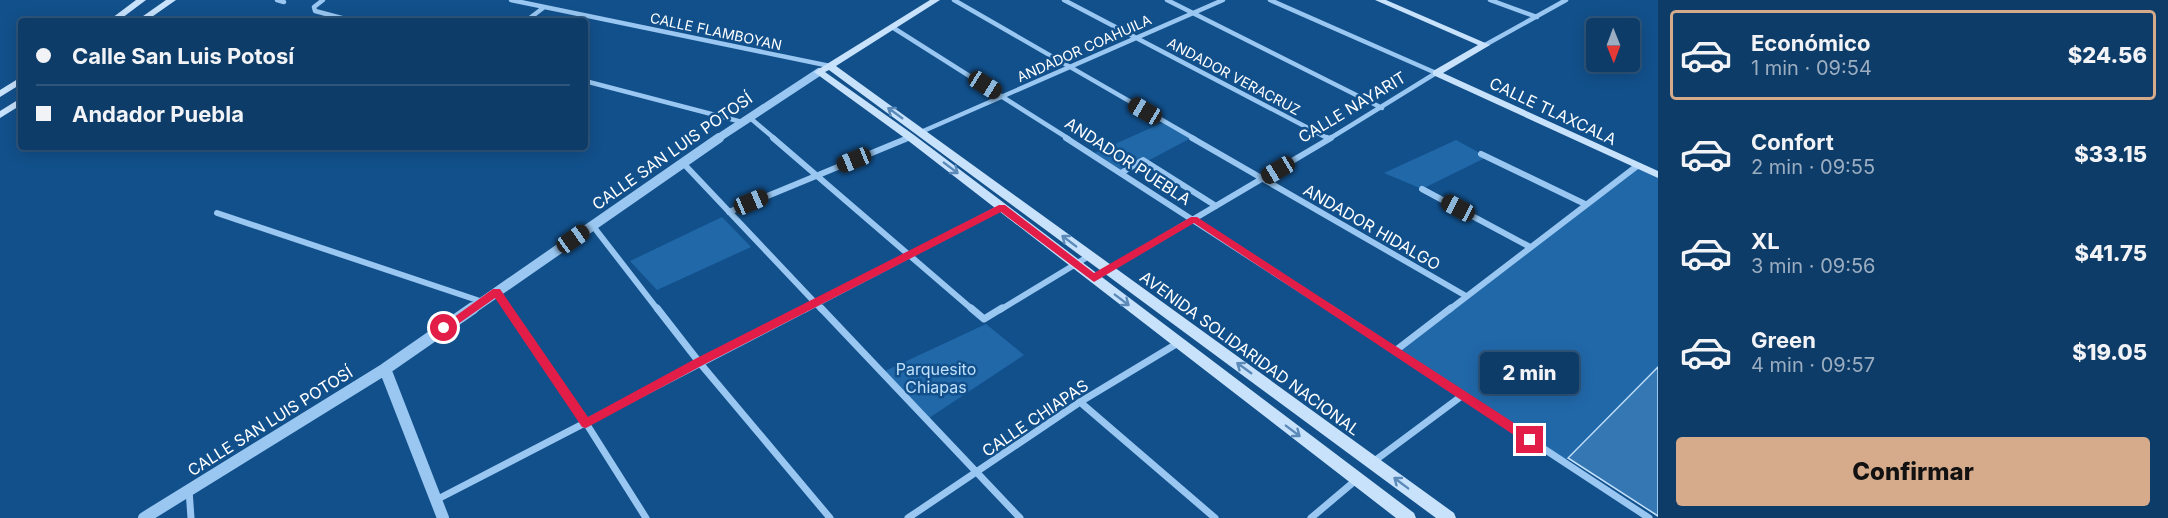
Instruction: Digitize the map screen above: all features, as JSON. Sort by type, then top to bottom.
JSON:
[{"type":"main road","points":[[116,18],[142,0]]},
{"type":"main road","points":[[145,18],[172,0]]},
{"type":"main road","name":"CALLE SAN LUIS POTOSÍ","points":[[819,67],[936,0]]},
{"type":"main road","points":[[1379,0],[1485,45]]},
{"type":"main road","name":"CALLE NAYARIT","points":[[1436,73],[1485,45]]},
{"type":"main road","name":"AVENIDA SOLIDARIDAD NACIONAL","points":[[819,67],[1089,256],[1448,518]]},
{"type":"main road","name":"CALLE TLAXCALA","points":[[1436,73],[1658,175]]},
{"type":"main road","points":[[0,94],[18,82]]},
{"type":"main road","points":[[0,115],[18,103]]},
{"type":"main road","name":"AVENIDA SOLIDARIDAD NACIONAL","points":[[916,135],[1002,207],[1408,518]]},
{"type":"street","points":[[278,0],[284,2]]},
{"type":"street","points":[[323,0],[314,7],[315,11],[342,18]]},
{"type":"street","name":"CALLE FLAMBOYAN","points":[[511,0],[819,67]]},
{"type":"street","name":"ANDADOR HIDALGO","points":[[954,0],[1261,180],[1466,296]]},
{"type":"street","name":"ANDADOR VERACRUZ","points":[[1064,0],[1329,139]]},
{"type":"street","points":[[1167,0],[1382,108]]},
{"type":"street","name":"ANDADOR COAHUILA","points":[[729,212],[916,135],[1223,0]]},
{"type":"street","points":[[1270,0],[1436,73]]},
{"type":"street","points":[[1490,0],[1537,17]]},
{"type":"street","name":"CALLE NAYARIT","points":[[1485,45],[1566,0]]},
{"type":"street","points":[[530,18],[543,8]]},
{"type":"street","name":"ANDADOR PUEBLA","points":[[892,27],[1004,96],[1194,219],[1649,518]]},
{"type":"street","name":"CALLE SAN LUIS POTOSÍ","points":[[144,518],[386,369],[819,67]]},
{"type":"street","name":"CALLE NAYARIT","points":[[1094,278],[1382,108],[1436,73]]},
{"type":"street","points":[[588,82],[746,120],[817,175],[984,319],[1089,256]]},
{"type":"street","points":[[1481,154],[1586,204]]},
{"type":"street","points":[[1121,173],[1143,160],[1216,206]]},
{"type":"street","points":[[683,163],[1020,518]]},
{"type":"street","points":[[1395,351],[1636,165]]},
{"type":"street","points":[[1422,189],[1530,247]]},
{"type":"street","points":[[436,500],[1002,207]]},
{"type":"street","points":[[217,213],[483,302]]},
{"type":"street","points":[[593,225],[699,362],[830,518]]},
{"type":"street","points":[[497,292],[586,423],[646,518]]},
{"type":"street","name":"CALLE CHIAPAS","points":[[908,518],[1080,402],[1178,343]]},
{"type":"street","points":[[386,369],[443,518]]},
{"type":"street","points":[[1373,462],[1463,395]]},
{"type":"street","points":[[1080,402],[1215,518]]},
{"type":"street","points":[[1311,518],[1356,479]]},
{"type":"street","points":[[189,490],[191,518]]},
{"type":"green space","points":[[1164,122],[1191,138],[1125,173],[1095,153]]},
{"type":"green space","points":[[1456,140],[1487,157],[1422,189],[1384,173]]},
{"type":"green space","points":[[1637,166],[1658,175],[1658,378],[1651,374],[1564,462],[1395,351]]},
{"type":"green space","points":[[722,217],[751,247],[657,290],[630,261]]},
{"type":"green space","name":"Parquesito Chiapas","points":[[986,324],[1024,355],[929,418],[885,371]]},
{"type":"building","points":[[1658,367],[1658,516],[1568,458]]},
{"type":"route","points":[[444,328],[497,292],[586,423],[699,362],[1002,207],[1094,278],[1194,219],[1530,440]]}]
